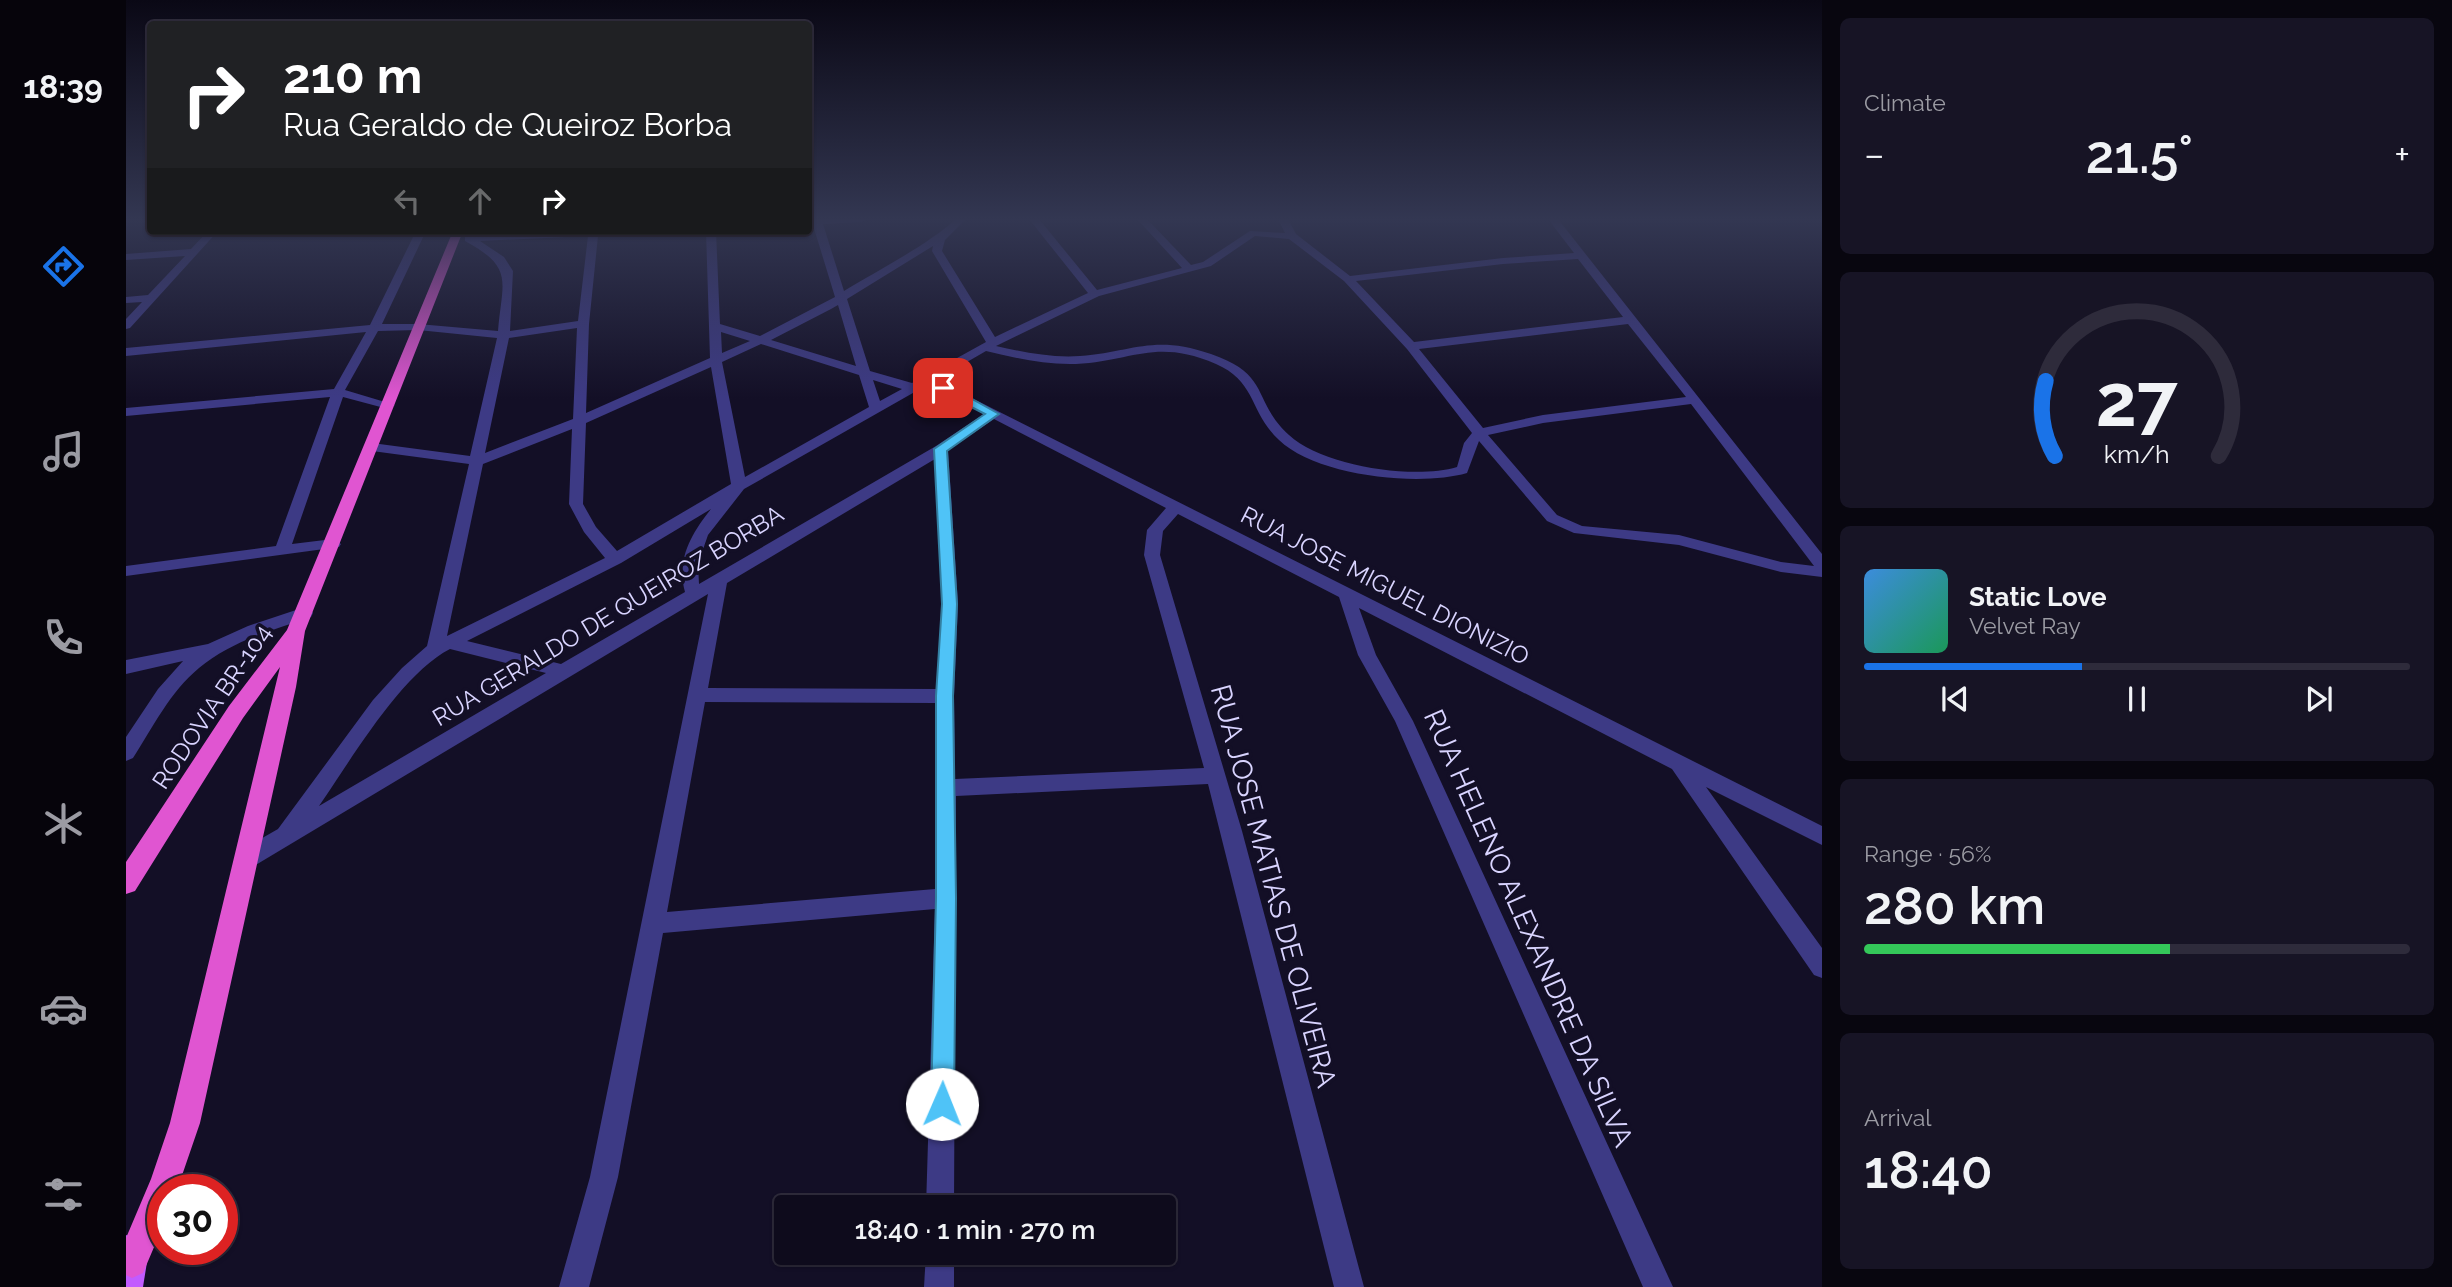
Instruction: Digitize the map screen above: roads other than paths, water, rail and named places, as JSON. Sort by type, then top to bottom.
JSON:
[{"type":"highway","points":[[129,1266],[166,1181],[185,1123],[300,622],[418,327],[441,279]]},
{"type":"highway","name":"RODOVIA BR-104","points":[[126,883],[236,712],[300,622]]},
{"type":"street","points":[[126,326],[168,279]]},
{"type":"street","points":[[282,551],[338,392],[398,279]]},
{"type":"street","points":[[442,646],[504,335],[507,279]]},
{"type":"street","points":[[588,279],[583,324],[576,504],[589,529],[615,559]]},
{"type":"street","points":[[713,279],[716,360],[738,486]]},
{"type":"street","points":[[833,279],[876,409]]},
{"type":"street","points":[[372,447],[478,461],[580,421],[761,340],[870,279]]},
{"type":"street","points":[[955,279],[967,297],[987,345]]},
{"type":"street","points":[[1083,279],[1095,294]]},
{"type":"street","points":[[286,835],[380,705],[408,673],[442,646],[615,559],[987,345],[1095,294],[1151,279]]},
{"type":"street","points":[[1348,279],[1411,346],[1540,507],[1564,525],[1597,533],[1679,540],[1781,567],[1822,572]]},
{"type":"street","points":[[1598,279],[1767,489],[1822,565]]},
{"type":"street","points":[[126,300],[151,298]]},
{"type":"street","points":[[1411,346],[1629,320]]},
{"type":"street","points":[[126,352],[374,328],[418,327],[504,335],[583,324]]},
{"type":"street","name":"RUA JOSE MIGUEL DIONIZIO","points":[[715,326],[865,371],[920,384],[993,414],[1822,836]]},
{"type":"street","points":[[987,345],[1061,360],[1089,359],[1150,347],[1195,353],[1247,375],[1263,411],[1292,445],[1325,459],[1378,471],[1434,476],[1458,472],[1465,466],[1473,440],[1481,432],[1547,419],[1693,400]]},
{"type":"street","points":[[126,412],[338,392],[388,405]]},
{"type":"street","name":"RUA GERALDO DE QUEIROZ BORBA","points":[[246,859],[941,449],[993,414]]},
{"type":"street","points":[[940,1195],[946,898],[945,696],[949,579],[941,449]]},
{"type":"street","points":[[694,593],[688,582],[688,569],[694,550],[714,513],[738,486]]},
{"type":"street","name":"RUA JOSE MATIAS DE OLIVEIRA","points":[[1175,508],[1155,530],[1152,555],[1216,776],[1349,1287]]},
{"type":"street","points":[[126,571],[333,544]]},
{"type":"street","points":[[574,1287],[604,1177],[720,577]]},
{"type":"street","name":"RUA HELENO ALEXANDRE DA SILVA","points":[[1346,594],[1367,655],[1404,721],[1658,1287]]},
{"type":"street","points":[[126,667],[218,648],[300,622]]},
{"type":"street","points":[[442,646],[562,671]]},
{"type":"street","points":[[126,753],[180,675],[218,648]]},
{"type":"street","points":[[697,695],[945,696]]},
{"type":"street","points":[[1678,762],[1822,967]]},
{"type":"street","points":[[946,788],[1216,776]]},
{"type":"street","points":[[655,923],[946,898]]},
{"type":"street","points":[[939,1287],[940,1265]]}]
